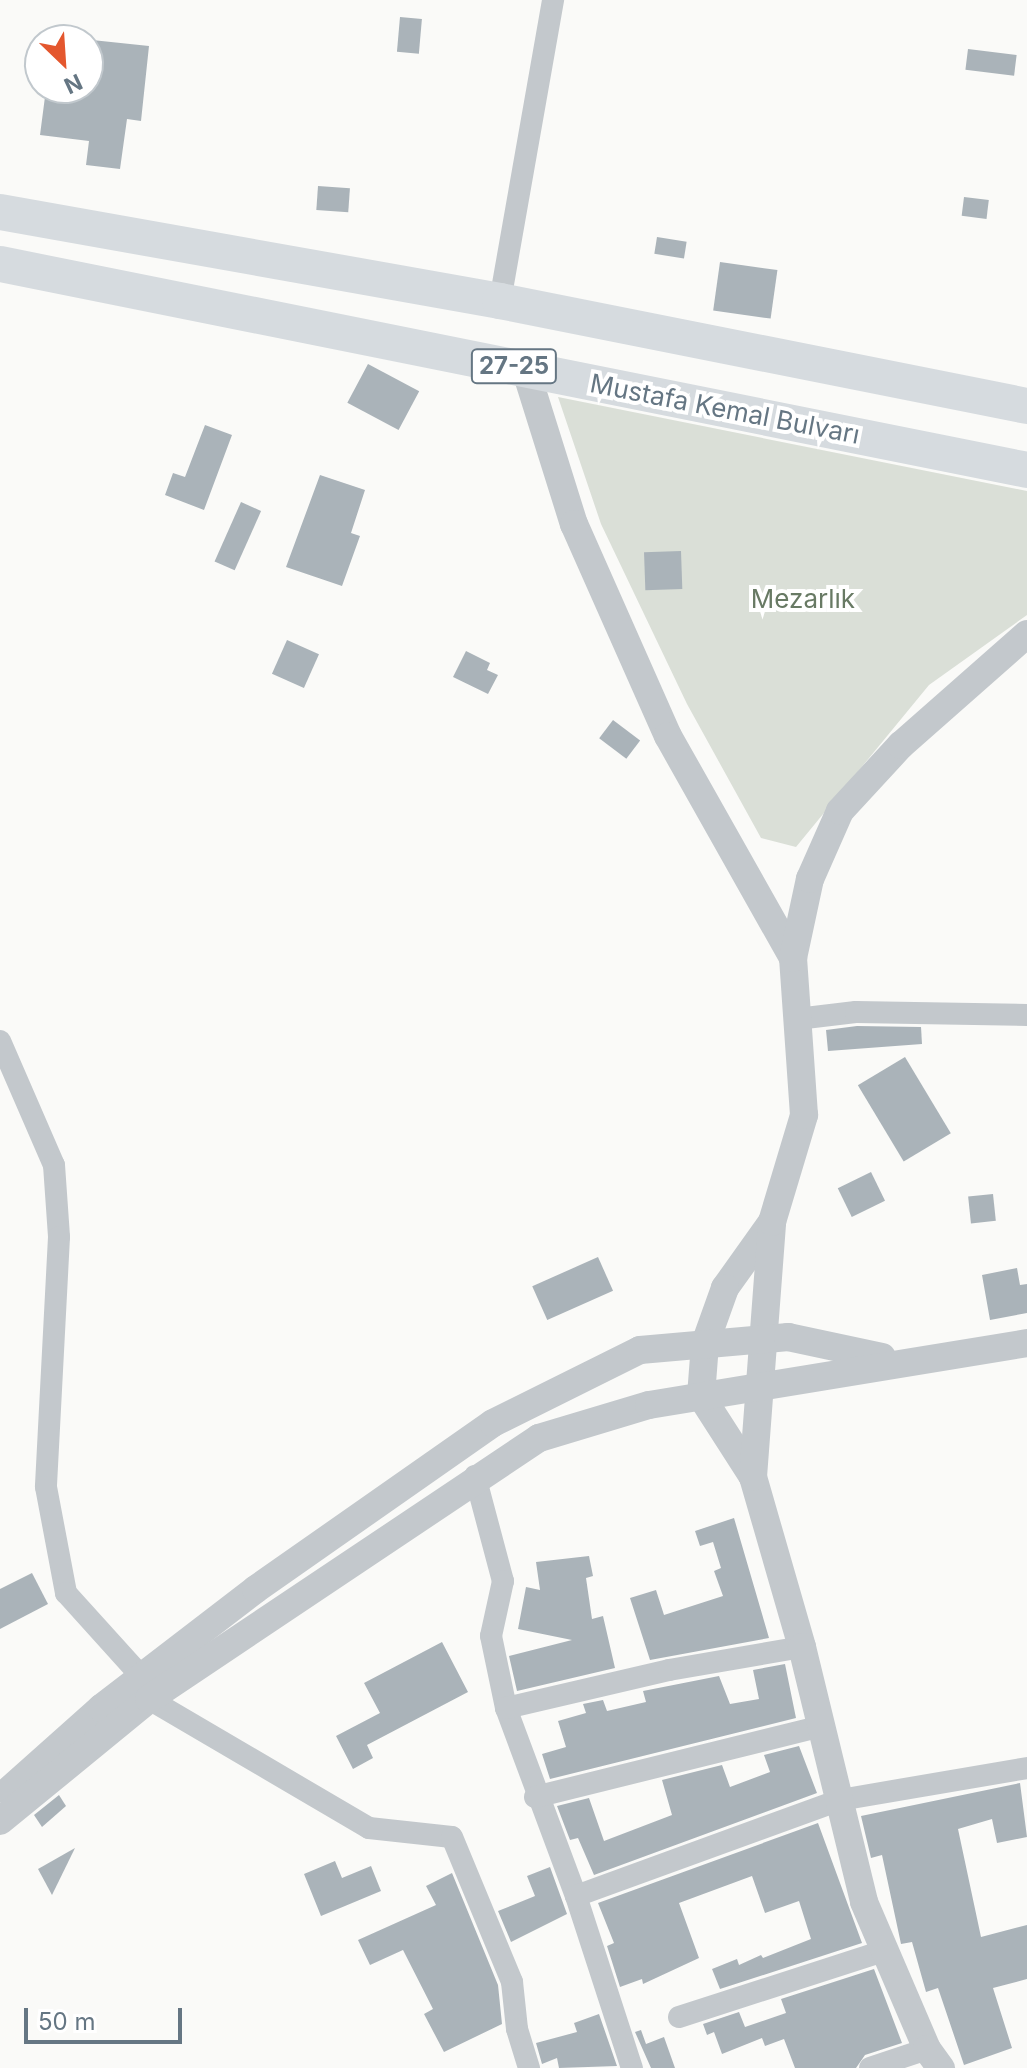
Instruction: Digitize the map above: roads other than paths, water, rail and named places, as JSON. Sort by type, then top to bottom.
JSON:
[{"type":"highway","name":"27-25","points":[[0,212],[500,301],[1027,406]]},
{"type":"highway","name":"Mustafa Kemal Bulvarı","points":[[0,264],[320,332],[525,368],[1027,470]]},
{"type":"street","points":[[500,301],[553,0]]},
{"type":"street","points":[[525,368],[574,524],[662,722],[793,958]]},
{"type":"street","points":[[753,1477],[763,1384],[772,1222],[804,1115],[793,958],[810,879],[840,811],[901,745],[1027,634]]},
{"type":"street","points":[[797,1019],[856,1012],[1027,1015]]},
{"type":"street","points":[[0,1041],[54,1165],[59,1237],[46,1487],[66,1593],[145,1688],[369,1828],[452,1837],[512,1982],[517,2029],[529,2068]]},
{"type":"street","points":[[772,1222],[725,1288],[705,1344],[701,1396],[753,1477],[802,1647],[818,1727],[840,1800],[860,1890],[934,2058],[870,2068]]},
{"type":"street","points":[[0,1821],[256,1589],[493,1423],[640,1350],[788,1337],[898,1361]]},
{"type":"street","points":[[0,1798],[145,1688],[539,1438],[701,1396],[898,1361],[1027,1343]]},
{"type":"street","points":[[475,1476],[503,1581],[491,1636],[506,1708],[535,1797],[576,1896],[632,2068]]},
{"type":"street","points":[[506,1708],[669,1670],[802,1647]]},
{"type":"street","points":[[535,1797],[818,1727]]},
{"type":"street","points":[[576,1896],[840,1800],[1027,1768]]},
{"type":"street","points":[[679,2017],[886,1950]]},
{"type":"park label","name":"Mezarlık","points":[[803,599]]}]
